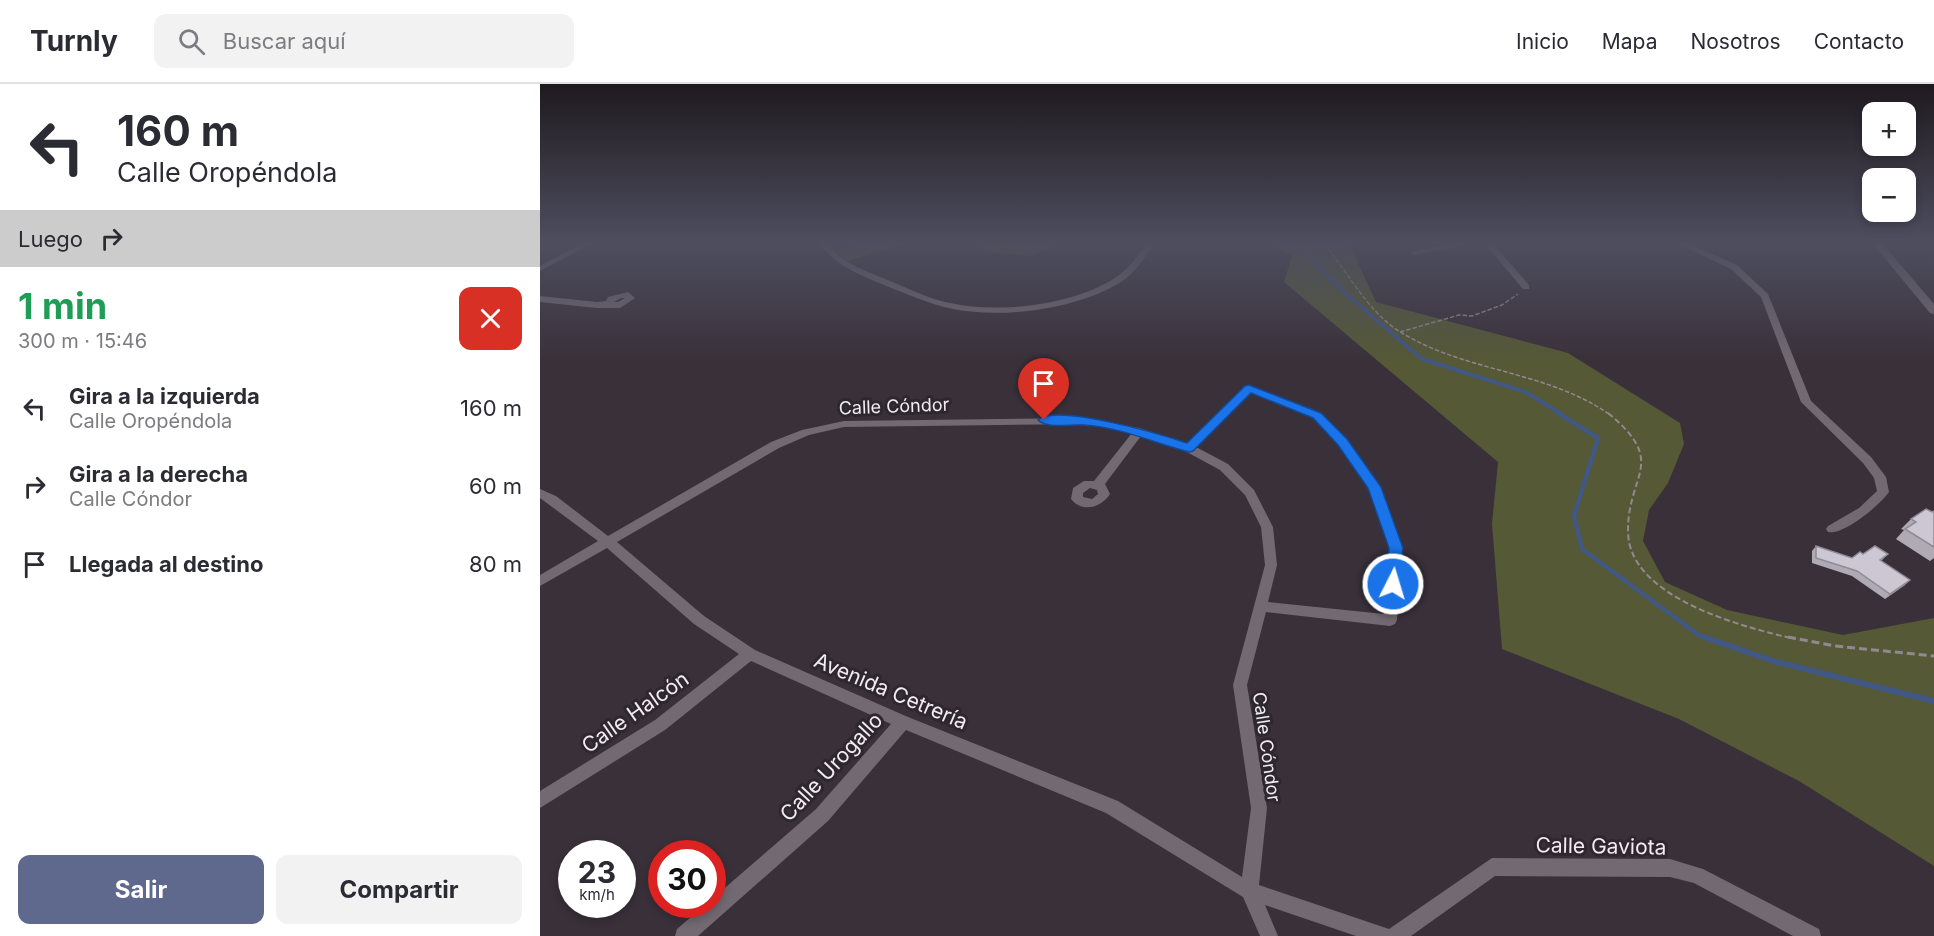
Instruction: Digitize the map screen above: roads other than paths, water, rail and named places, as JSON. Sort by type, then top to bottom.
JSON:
[{"type":"street","points":[[889,284],[915,295],[963,308],[996,309],[1033,307],[1067,300],[1098,290],[1109,284]]},
{"type":"street","points":[[1523,284],[1526,287]]},
{"type":"street","points":[[1752,284],[1765,296],[1806,402],[1867,460],[1880,477],[1883,492],[1863,512],[1832,529]]},
{"type":"street","points":[[1911,284],[1934,311]]},
{"type":"street","points":[[1923,284],[1934,297]]},
{"type":"street","points":[[540,298],[597,305],[608,303]]},
{"type":"street","points":[[1189,448],[1249,388],[1317,416],[1343,442],[1374,487],[1396,548],[1390,620],[1259,606]]},
{"type":"street","name":"Calle Cóndor","points":[[540,581],[775,445],[806,432],[844,424],[1086,421],[1139,431],[1189,448],[1224,467],[1250,494],[1267,526],[1270,565],[1240,685],[1259,808],[1250,891]]},
{"type":"street","points":[[1098,484],[1139,431]]},
{"type":"street","name":"Avenida Cetrería","points":[[540,494],[552,499],[608,542],[699,620],[750,654],[903,722],[1112,807],[1250,891],[1384,936]]},
{"type":"street","name":"Calle Halcón","points":[[540,800],[660,725],[750,654]]},
{"type":"street","name":"Calle Urogallo","points":[[684,936],[822,815],[903,722]]},
{"type":"street","name":"Calle Gaviota","points":[[1395,936],[1492,867],[1504,867],[1677,870],[1696,875],[1812,936]]},
{"type":"street","points":[[1250,891],[1269,936]]},
{"type":"waterway","points":[[1336,284],[1422,359],[1526,392],[1561,414]]},
{"type":"waterway","points":[[1558,413],[1598,438],[1574,516],[1582,549],[1700,636],[1708,639]]},
{"type":"waterway","points":[[1704,637],[1773,661],[1934,701]]}]
